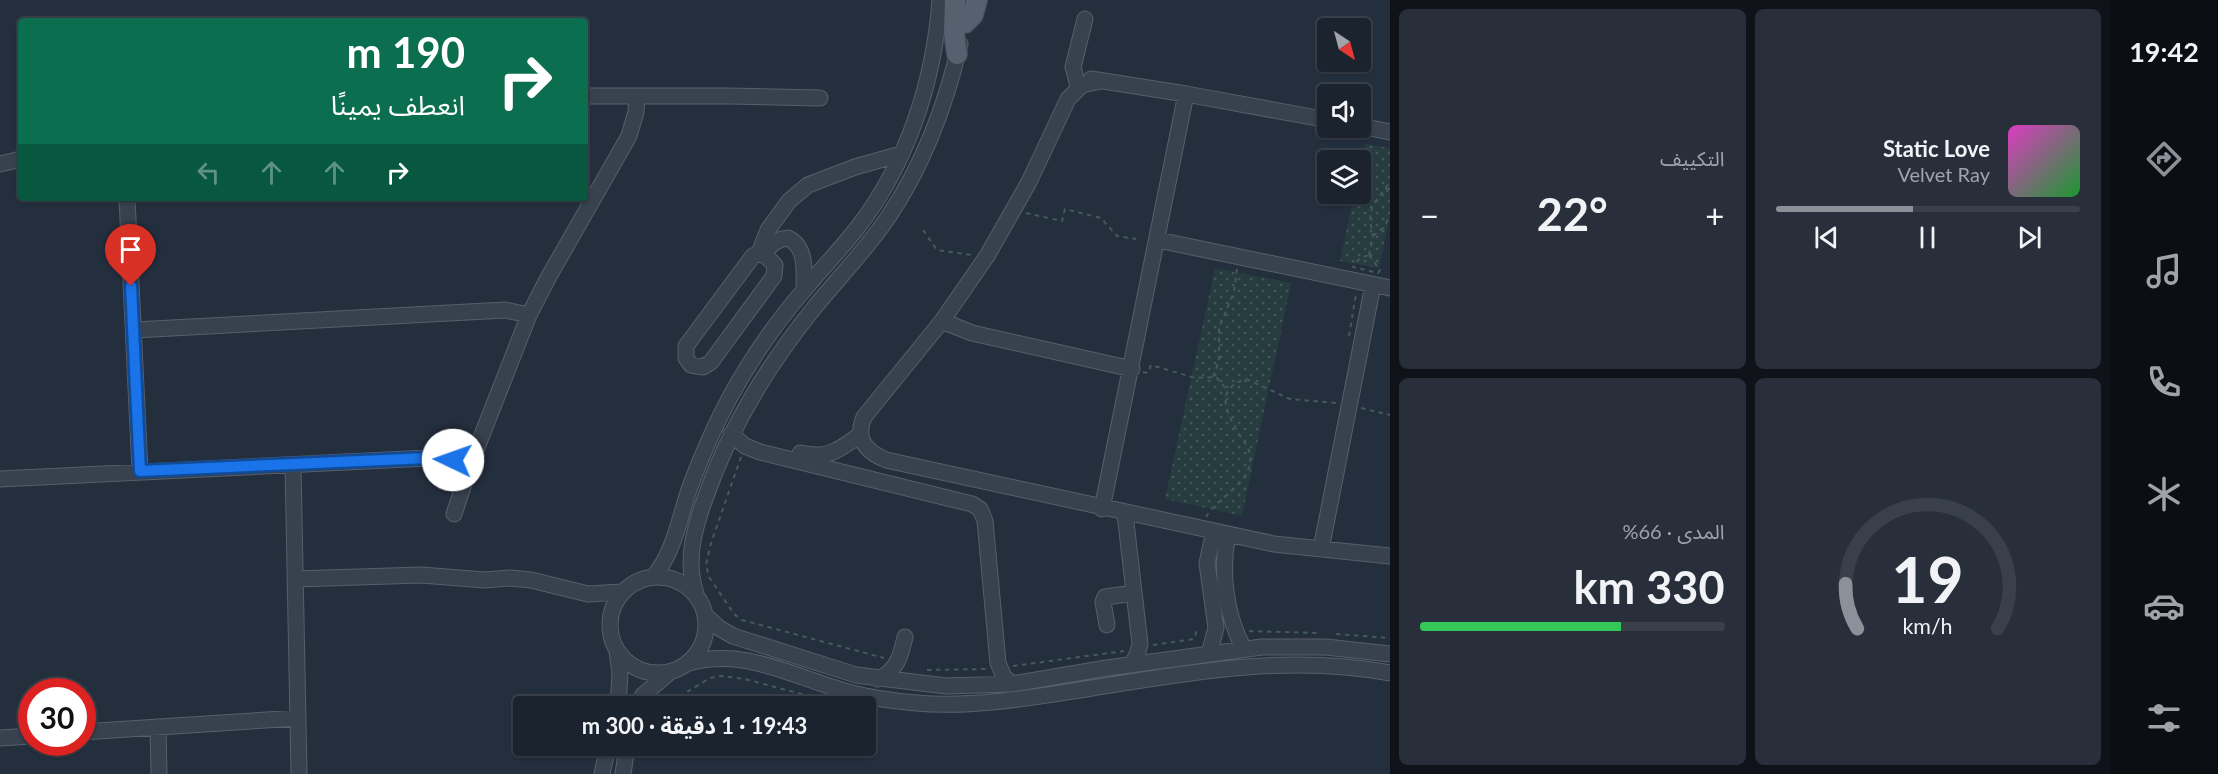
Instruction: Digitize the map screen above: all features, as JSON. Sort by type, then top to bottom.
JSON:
[{"type":"main road","points":[[955,0],[954,32],[957,54]]},
{"type":"main road","points":[[965,23],[973,15],[978,0]]},
{"type":"street","points":[[654,576],[670,549],[691,484],[714,431],[749,364],[804,290],[858,227],[902,154],[931,68],[940,0]]},
{"type":"street","points":[[696,594],[691,576],[691,548],[706,496],[730,436],[793,335],[870,242],[901,197],[932,133],[957,54],[968,0]]},
{"type":"street","points":[[1077,82],[1072,67],[1085,19]]},
{"type":"street","points":[[1065,105],[1069,90],[1077,82],[1089,78],[1186,93],[1317,118]]},
{"type":"street","points":[[1101,81],[1082,85],[1072,93],[1029,182],[987,256],[942,321],[873,405],[861,423],[856,438],[856,447],[863,455],[874,460],[886,460],[1125,514],[1274,544],[1390,556]]},
{"type":"street","points":[[1102,508],[1186,93]]},
{"type":"street","points":[[588,96],[820,98]]},
{"type":"street","points":[[454,514],[471,463],[530,315],[548,278],[629,136],[636,112],[637,96]]},
{"type":"street","points":[[1371,128],[1390,132]]},
{"type":"street","points":[[762,254],[768,230],[789,201],[808,185],[855,167],[902,154]]},
{"type":"street","points":[[0,164],[18,160]]},
{"type":"street","points":[[127,201],[140,471]]},
{"type":"street","points":[[762,254],[775,265],[774,276],[711,362],[703,367],[691,365],[686,358],[686,346],[753,256],[762,254],[772,243],[788,238],[797,243],[803,258],[804,290]]},
{"type":"street","points":[[1158,240],[1390,288]]},
{"type":"street","points":[[1321,549],[1373,285]]},
{"type":"street","points":[[134,330],[506,310],[530,315]]},
{"type":"street","points":[[942,321],[972,333],[1131,369]]},
{"type":"street","points":[[714,431],[730,436],[760,452],[972,504],[980,509],[985,521],[998,663],[1004,677],[1012,684]]},
{"type":"street","points":[[788,450],[821,456],[835,452],[856,438]]},
{"type":"street","points":[[0,479],[428,458],[471,463]]},
{"type":"street","points":[[293,465],[299,774]]},
{"type":"street","points":[[1125,514],[1140,646],[1131,665]]},
{"type":"street","points":[[1215,531],[1224,555],[1224,577],[1233,625],[1244,649]]},
{"type":"street","points":[[1209,654],[1216,628],[1207,555],[1215,531]]},
{"type":"street","points":[[295,579],[421,575],[485,580],[510,578],[531,580],[580,593],[599,595],[622,592]]},
{"type":"street","points":[[1209,580],[1216,575],[1224,577]]},
{"type":"street","points":[[619,696],[620,673],[617,651],[610,632],[610,621],[616,601],[622,592],[639,580],[654,576],[670,577],[680,581],[702,602],[706,616],[702,645],[686,664]]},
{"type":"street","points":[[1107,625],[1103,602],[1105,597],[1134,592]]},
{"type":"street","points":[[706,616],[719,628],[733,636],[856,675],[878,679],[916,676],[971,687],[1012,684],[1244,649],[1326,647],[1390,654]]},
{"type":"street","points":[[1140,646],[1156,662]]},
{"type":"street","points":[[900,650],[904,669],[916,676]]},
{"type":"street","points":[[878,679],[895,667],[900,650]]},
{"type":"street","points":[[617,651],[636,668],[653,673],[670,671],[686,664],[712,658],[738,658],[848,692],[882,699],[952,704],[1023,699],[1226,668],[1267,665],[1344,667],[1390,673]]},
{"type":"street","points":[[643,696],[670,671]]},
{"type":"street","points":[[96,731],[298,718]]},
{"type":"street","points":[[158,727],[159,774]]},
{"type":"street","points":[[0,738],[18,736]]},
{"type":"street","points":[[602,774],[606,756]]},
{"type":"street","points":[[623,774],[626,756]]},
{"type":"path","points":[[1369,255],[1360,258],[1353,267],[1378,273],[1379,268],[1369,255],[1373,236],[1370,221],[1372,206],[1390,182]]},
{"type":"path","points":[[1386,188],[1390,196]]},
{"type":"path","points":[[1017,211],[1062,221],[1065,209],[1101,218],[1117,236],[1136,239]]},
{"type":"path","points":[[1373,236],[1383,228],[1390,217]]},
{"type":"path","points":[[923,230],[934,247],[941,251],[987,256]]},
{"type":"path","points":[[1214,377],[1219,361],[1219,328],[1234,292],[1236,256]]},
{"type":"path","points":[[1131,369],[1148,373],[1151,365],[1195,378],[1214,377],[1228,391]]},
{"type":"path","points":[[1215,531],[1210,510],[1243,480],[1250,468],[1251,454],[1226,406],[1228,391],[1237,382],[1246,379],[1290,399],[1326,400],[1390,415]]},
{"type":"path","points":[[745,446],[711,543],[706,565],[709,577],[734,614],[742,620],[900,650]]},
{"type":"path","points":[[1233,625],[1236,624],[1240,630],[1325,633]]},
{"type":"path","points":[[1003,667],[1194,639],[1197,630]]},
{"type":"path","points":[[1336,634],[1390,638]]},
{"type":"path","points":[[916,676],[987,669]]},
{"type":"path","points":[[680,696],[710,678],[722,676],[745,679],[809,696]]},
{"type":"green space","points":[[1365,144],[1390,148],[1390,214],[1379,268],[1340,261],[1352,204],[1371,204],[1371,150],[1364,150]]},
{"type":"green space","points":[[1215,268],[1291,283],[1242,516],[1165,499]]},
{"type":"route","points":[[131,286],[140,471],[428,458],[453,460]]}]
